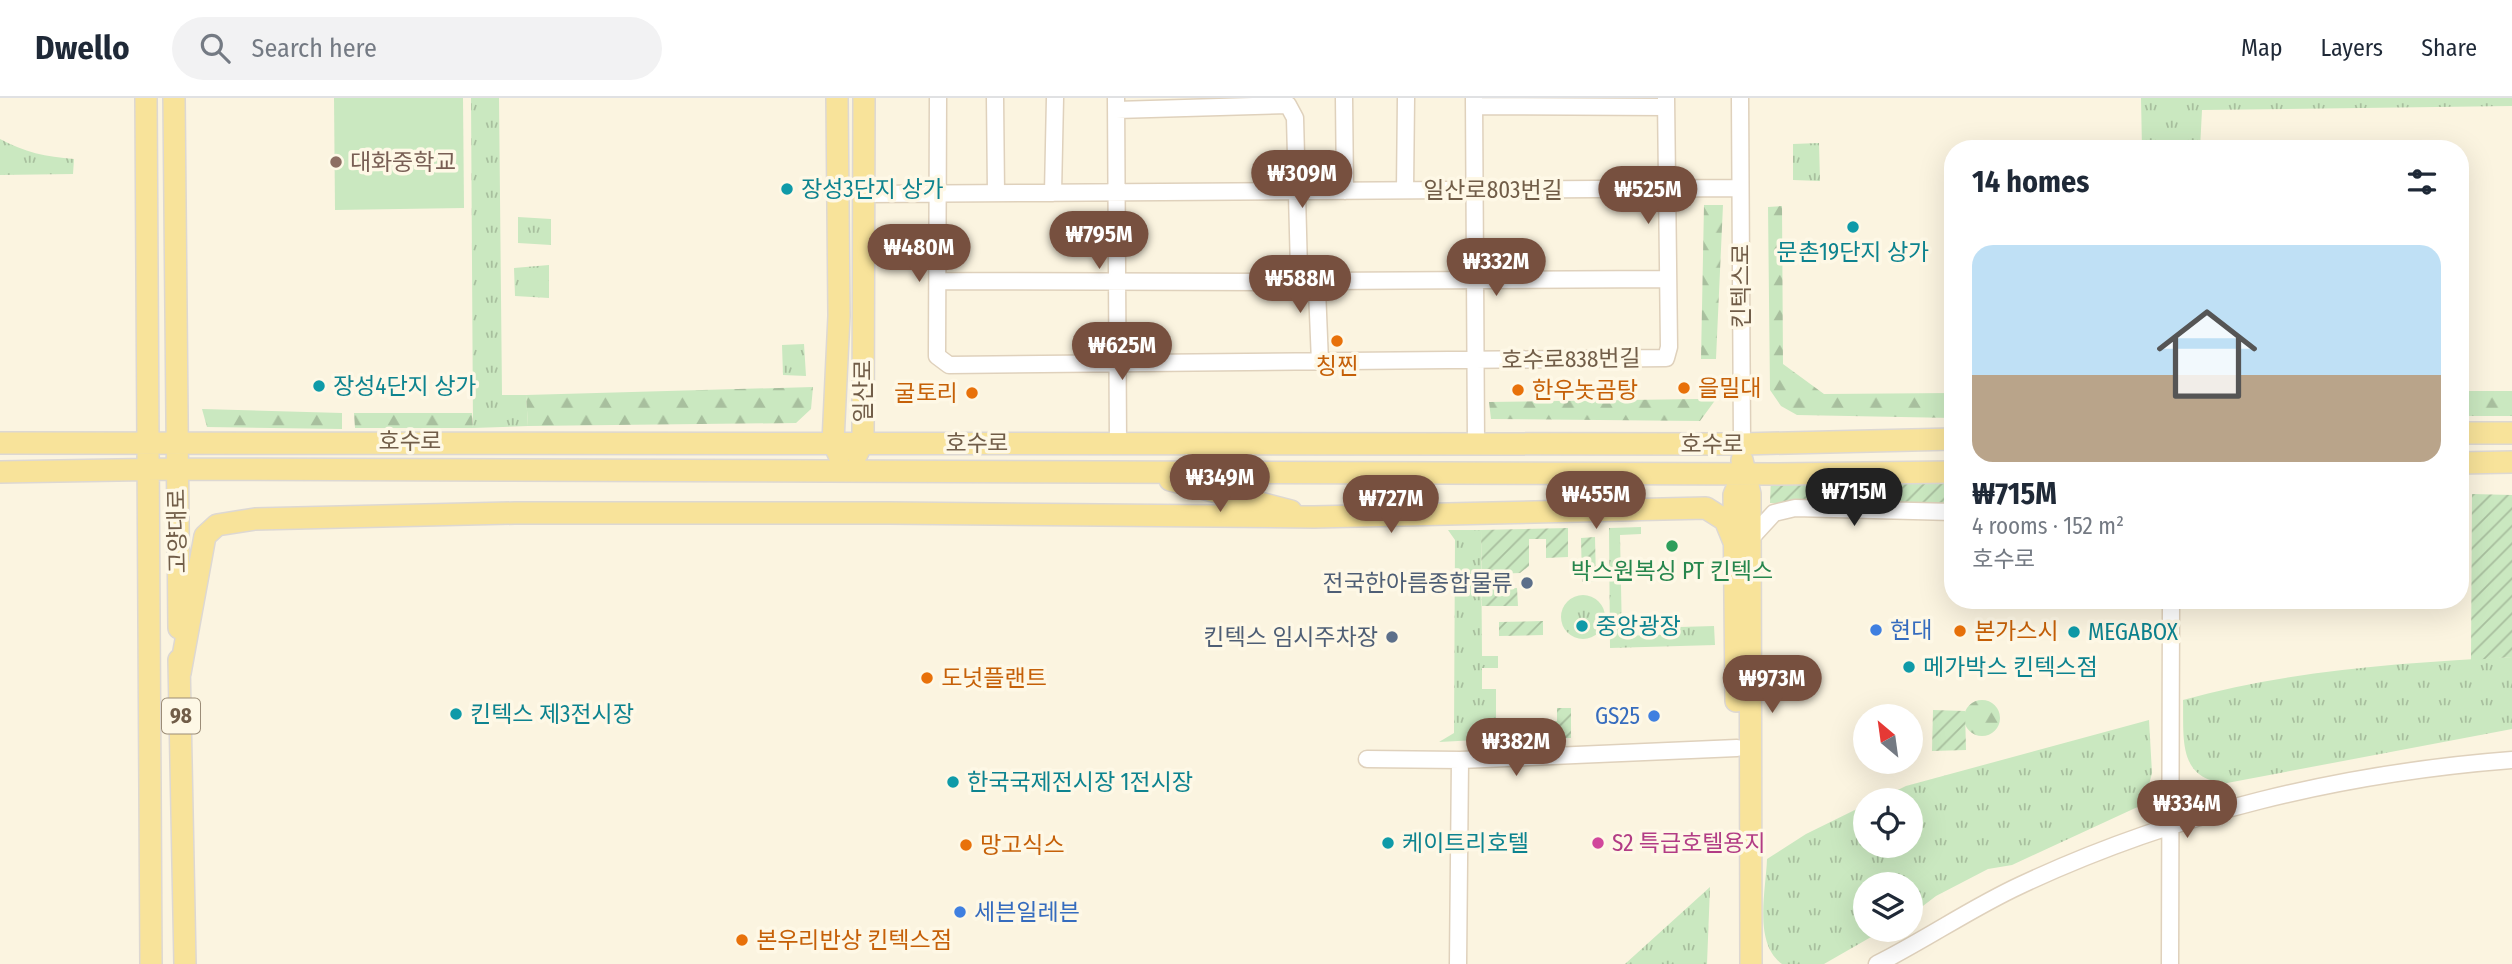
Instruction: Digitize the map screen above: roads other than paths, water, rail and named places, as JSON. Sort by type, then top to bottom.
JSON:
[{"type":"main road","name":"고양대로","points":[[145,98],[151,964]]},
{"type":"main road","name":"고양대로","points":[[174,98],[176,469],[184,964]]},
{"type":"main road","name":"일산로","points":[[837,98],[838,327],[833,442],[847,471]]},
{"type":"main road","name":"일산로","points":[[847,471],[863,442],[864,98]]},
{"type":"main road","points":[[838,327],[849,341],[850,374],[857,375],[864,363]]},
{"type":"main road","points":[[2469,433],[2512,433]]},
{"type":"main road","name":"호수로","points":[[0,443],[176,441],[1742,444],[1944,439]]},
{"type":"main road","points":[[927,471],[919,465],[922,459],[977,458],[990,443]]},
{"type":"main road","name":"킨텍스로","points":[[1742,444],[1743,474],[1734,495],[1742,540],[1751,964]]},
{"type":"main road","points":[[2469,463],[2512,463]]},
{"type":"main road","name":"호수로","points":[[0,472],[176,469],[1743,474],[1944,472]]},
{"type":"main road","points":[[1137,472],[1314,517]]},
{"type":"main road","points":[[180,673],[205,536],[217,525],[255,519],[515,513],[1314,517],[1706,508],[1725,520],[1742,540]]},
{"type":"main road","name":"킨텍스로","points":[[1741,964],[1737,748],[1742,540]]},
{"type":"street","points":[[938,98],[935,194],[938,281],[1117,282],[1289,282],[1300,270],[1295,118],[1288,105],[1116,104],[1116,192],[1117,282],[1118,363],[1118,443]]},
{"type":"street","points":[[995,98],[996,193]]},
{"type":"street","points":[[1053,193],[1055,98]]},
{"type":"street","points":[[1344,98],[1345,191]]},
{"type":"street","name":"일산로803번길","points":[[1405,190],[1406,98]]},
{"type":"street","name":"킨텍스로","points":[[1740,98],[1742,444]]},
{"type":"street","name":"호수로838번길","points":[[1476,444],[1474,102],[1666,102]]},
{"type":"street","points":[[1316,362],[1317,289],[1323,281],[1668,279],[1666,102]]},
{"type":"street","name":"일산로803번길","points":[[864,194],[1740,188]]},
{"type":"street","name":"호수로838번길","points":[[938,281],[937,356],[941,362],[949,365],[1667,358],[1668,279]]},
{"type":"street","points":[[1742,540],[1774,513],[1795,508],[1944,512]]},
{"type":"street","points":[[2170,964],[2168,826],[2171,609]]},
{"type":"street","points":[[1367,759],[1460,760],[1737,748]]},
{"type":"street","points":[[1458,964],[1460,760]]},
{"type":"street","points":[[1877,964],[2021,885],[2095,852],[2168,826],[2267,799],[2367,778],[2512,760]]},
{"type":"place","name":"대화중학교","points":[[336,162]]},
{"type":"place","name":"장성3단지 상가","points":[[787,189]]},
{"type":"place","name":"문촌19단지 상가","points":[[1853,227]]},
{"type":"place","name":"칭찐","points":[[1337,341]]},
{"type":"place","name":"장성4단지 상가","points":[[319,386]]},
{"type":"place","name":"을밀대","points":[[1684,388]]},
{"type":"place","name":"한우놋곰탕","points":[[1518,390]]},
{"type":"place","name":"굴토리","points":[[972,393]]},
{"type":"place","name":"박스원복싱 PT 킨텍스","points":[[1672,546]]},
{"type":"place","name":"전국한아름종합물류","points":[[1527,583]]},
{"type":"place","name":"중앙광장","points":[[1582,626]]},
{"type":"place","name":"현대","points":[[1876,630]]},
{"type":"place","name":"본가스시","points":[[1960,631]]},
{"type":"place","name":"MEGABOX","points":[[2074,632]]},
{"type":"place","name":"킨텍스 임시주차장","points":[[1392,637]]},
{"type":"place","name":"메가박스 킨텍스점","points":[[1909,667]]},
{"type":"place","name":"도넛플랜트","points":[[927,678]]},
{"type":"place","name":"킨텍스 제3전시장","points":[[456,714]]},
{"type":"place","name":"GS25","points":[[1654,716]]},
{"type":"place","name":"한국국제전시장 1전시장","points":[[953,782]]},
{"type":"place","name":"케이트리호텔","points":[[1388,843]]},
{"type":"place","name":"S2 특급호텔용지","points":[[1598,843]]},
{"type":"place","name":"망고식스","points":[[966,845]]},
{"type":"place","name":"세븐일레븐","points":[[960,912]]},
{"type":"place","name":"본우리반상 킨텍스점","points":[[742,940]]}]
